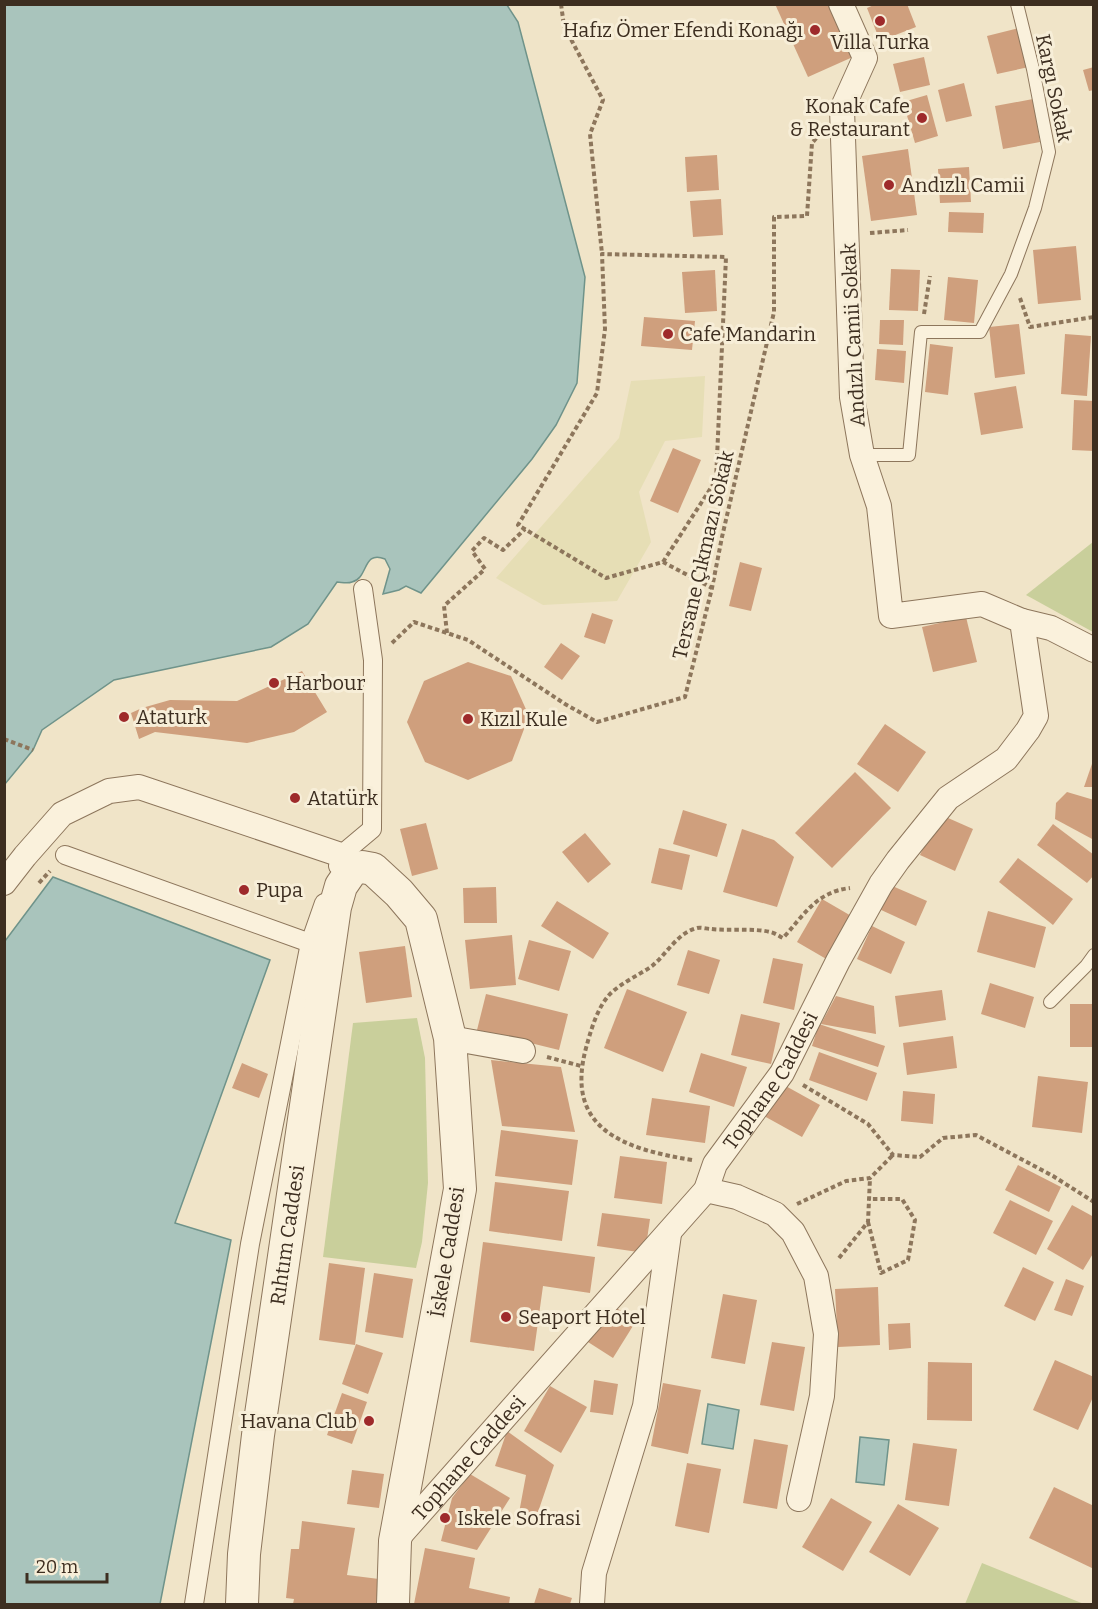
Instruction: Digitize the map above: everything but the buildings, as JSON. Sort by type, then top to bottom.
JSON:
[{"type":"street","name":"Andızlı Camii Sokak","points":[[841,4],[865,58],[842,109],[852,397],[861,455],[879,506],[891,616],[982,604],[1022,621]]},
{"type":"street","points":[[194,1605],[250,1244],[310,943],[347,862],[372,829],[373,660],[363,589]]},
{"type":"street","points":[[1022,621],[1051,628],[1094,650]]},
{"type":"street","name":"Tophane Caddesi","points":[[395,1541],[706,1190],[715,1164],[782,1073],[838,961],[880,884],[948,798],[1006,759],[1028,730],[1036,716],[1022,621]]},
{"type":"street","points":[[4,883],[62,814],[109,791],[139,787],[347,862]]},
{"type":"street","points":[[65,855],[310,943]]},
{"type":"street","name":"İskele Caddesi","points":[[347,862],[373,870],[399,893],[421,919],[450,1038],[460,1190],[395,1541],[393,1605]]},
{"type":"street","name":"Rıhtım Caddesi","points":[[242,1605],[244,1554],[258,1435],[335,907],[347,862]]},
{"type":"street","points":[[450,1038],[523,1052]]},
{"type":"street","points":[[706,1190],[737,1197],[775,1214],[793,1232],[816,1276],[826,1334],[822,1396],[799,1499]]},
{"type":"street","points":[[592,1605],[594,1573],[645,1406],[669,1234]]},
{"type":"lane","name":"Kargı Sokak","points":[[921,332],[980,332],[1011,274],[1035,208],[1049,152],[1033,69],[1017,4]]},
{"type":"lane","points":[[861,455],[909,455],[921,332]]},
{"type":"lane","points":[[1050,1002],[1086,966],[1094,954]]},
{"type":"path","points":[[561,4],[564,26],[603,100],[590,134],[602,255],[606,329],[597,393],[518,525],[606,578],[663,562],[716,480],[726,257],[602,255]]},
{"type":"path","name":"Tersane Çıkmazı Sokak","points":[[373,660],[414,622],[468,640],[565,704],[597,722],[685,697],[774,312],[774,217],[807,216],[812,143],[842,109]]},
{"type":"path","points":[[847,234],[908,230]]},
{"type":"path","points":[[921,332],[930,276]]},
{"type":"path","points":[[1030,327],[1094,317]]},
{"type":"path","points":[[447,633],[444,606],[485,569],[472,551],[484,538],[503,550],[525,529]]},
{"type":"path","points":[[663,562],[712,588]]},
{"type":"path","points":[[4,739],[33,750]]},
{"type":"path","points":[[715,1164],[632,1146],[599,1127],[587,1106],[582,1090],[581,1066],[590,1032],[598,1013],[611,994],[655,963],[678,940],[698,928],[770,932],[783,938],[817,899],[842,889],[880,884]]},
{"type":"path","points":[[523,1052],[581,1066]]},
{"type":"path","points":[[782,1073],[868,1124],[893,1155]]},
{"type":"path","points":[[775,1214],[846,1181],[870,1178],[893,1155],[920,1156],[943,1138],[976,1135],[1053,1176],[1094,1202]]},
{"type":"path","points":[[869,1199],[902,1199],[915,1220],[908,1260],[880,1273],[868,1222],[869,1199],[870,1178]]},
{"type":"path","points":[[839,1258],[868,1222]]},
{"type":"shaded area","points":[[705,376],[702,437],[665,441],[639,492],[651,542],[617,601],[543,605],[496,578],[619,438],[631,381]]},
{"type":"green space","points":[[1093,542],[1093,632],[1026,595]]},
{"type":"green space","points":[[417,1018],[425,1058],[428,1183],[422,1242],[416,1268],[323,1257],[353,1023]]},
{"type":"green space","points":[[982,1563],[1084,1604],[965,1604]]},
{"type":"water","points":[[5,4],[507,5],[518,22],[585,277],[577,383],[556,425],[532,459],[421,593],[406,586],[383,594],[390,569],[385,559],[373,558],[357,579],[348,583],[337,582],[308,624],[271,647],[114,680],[42,730],[33,750],[5,784]]},
{"type":"water","points":[[53,877],[270,960],[175,1223],[231,1240],[160,1604],[5,1604],[5,941]]},
{"type":"water","points":[[708,1404],[739,1410],[733,1449],[702,1444]]},
{"type":"water","points":[[860,1437],[889,1440],[884,1485],[856,1482]]},
{"type":"place","name":"Villa Turka","points":[[880,21]]},
{"type":"place","name":"Hafız Ömer Efendi Konağı","points":[[815,30]]},
{"type":"place","name":"Konak Cafe & Restaurant","points":[[922,118]]},
{"type":"place","name":"Andızlı Camii","points":[[889,185]]},
{"type":"place","name":"Cafe Mandarin","points":[[668,334]]},
{"type":"place","name":"Harbour","points":[[274,683]]},
{"type":"place","name":"Ataturk","points":[[124,717]]},
{"type":"place","name":"Kızıl Kule","points":[[468,719]]},
{"type":"place","name":"Atatürk","points":[[295,798]]},
{"type":"place","name":"Pupa","points":[[244,890]]},
{"type":"place","name":"Seaport Hotel","points":[[506,1317]]},
{"type":"place","name":"Havana Club","points":[[369,1421]]},
{"type":"place","name":"Iskele Sofrasi","points":[[445,1518]]}]
